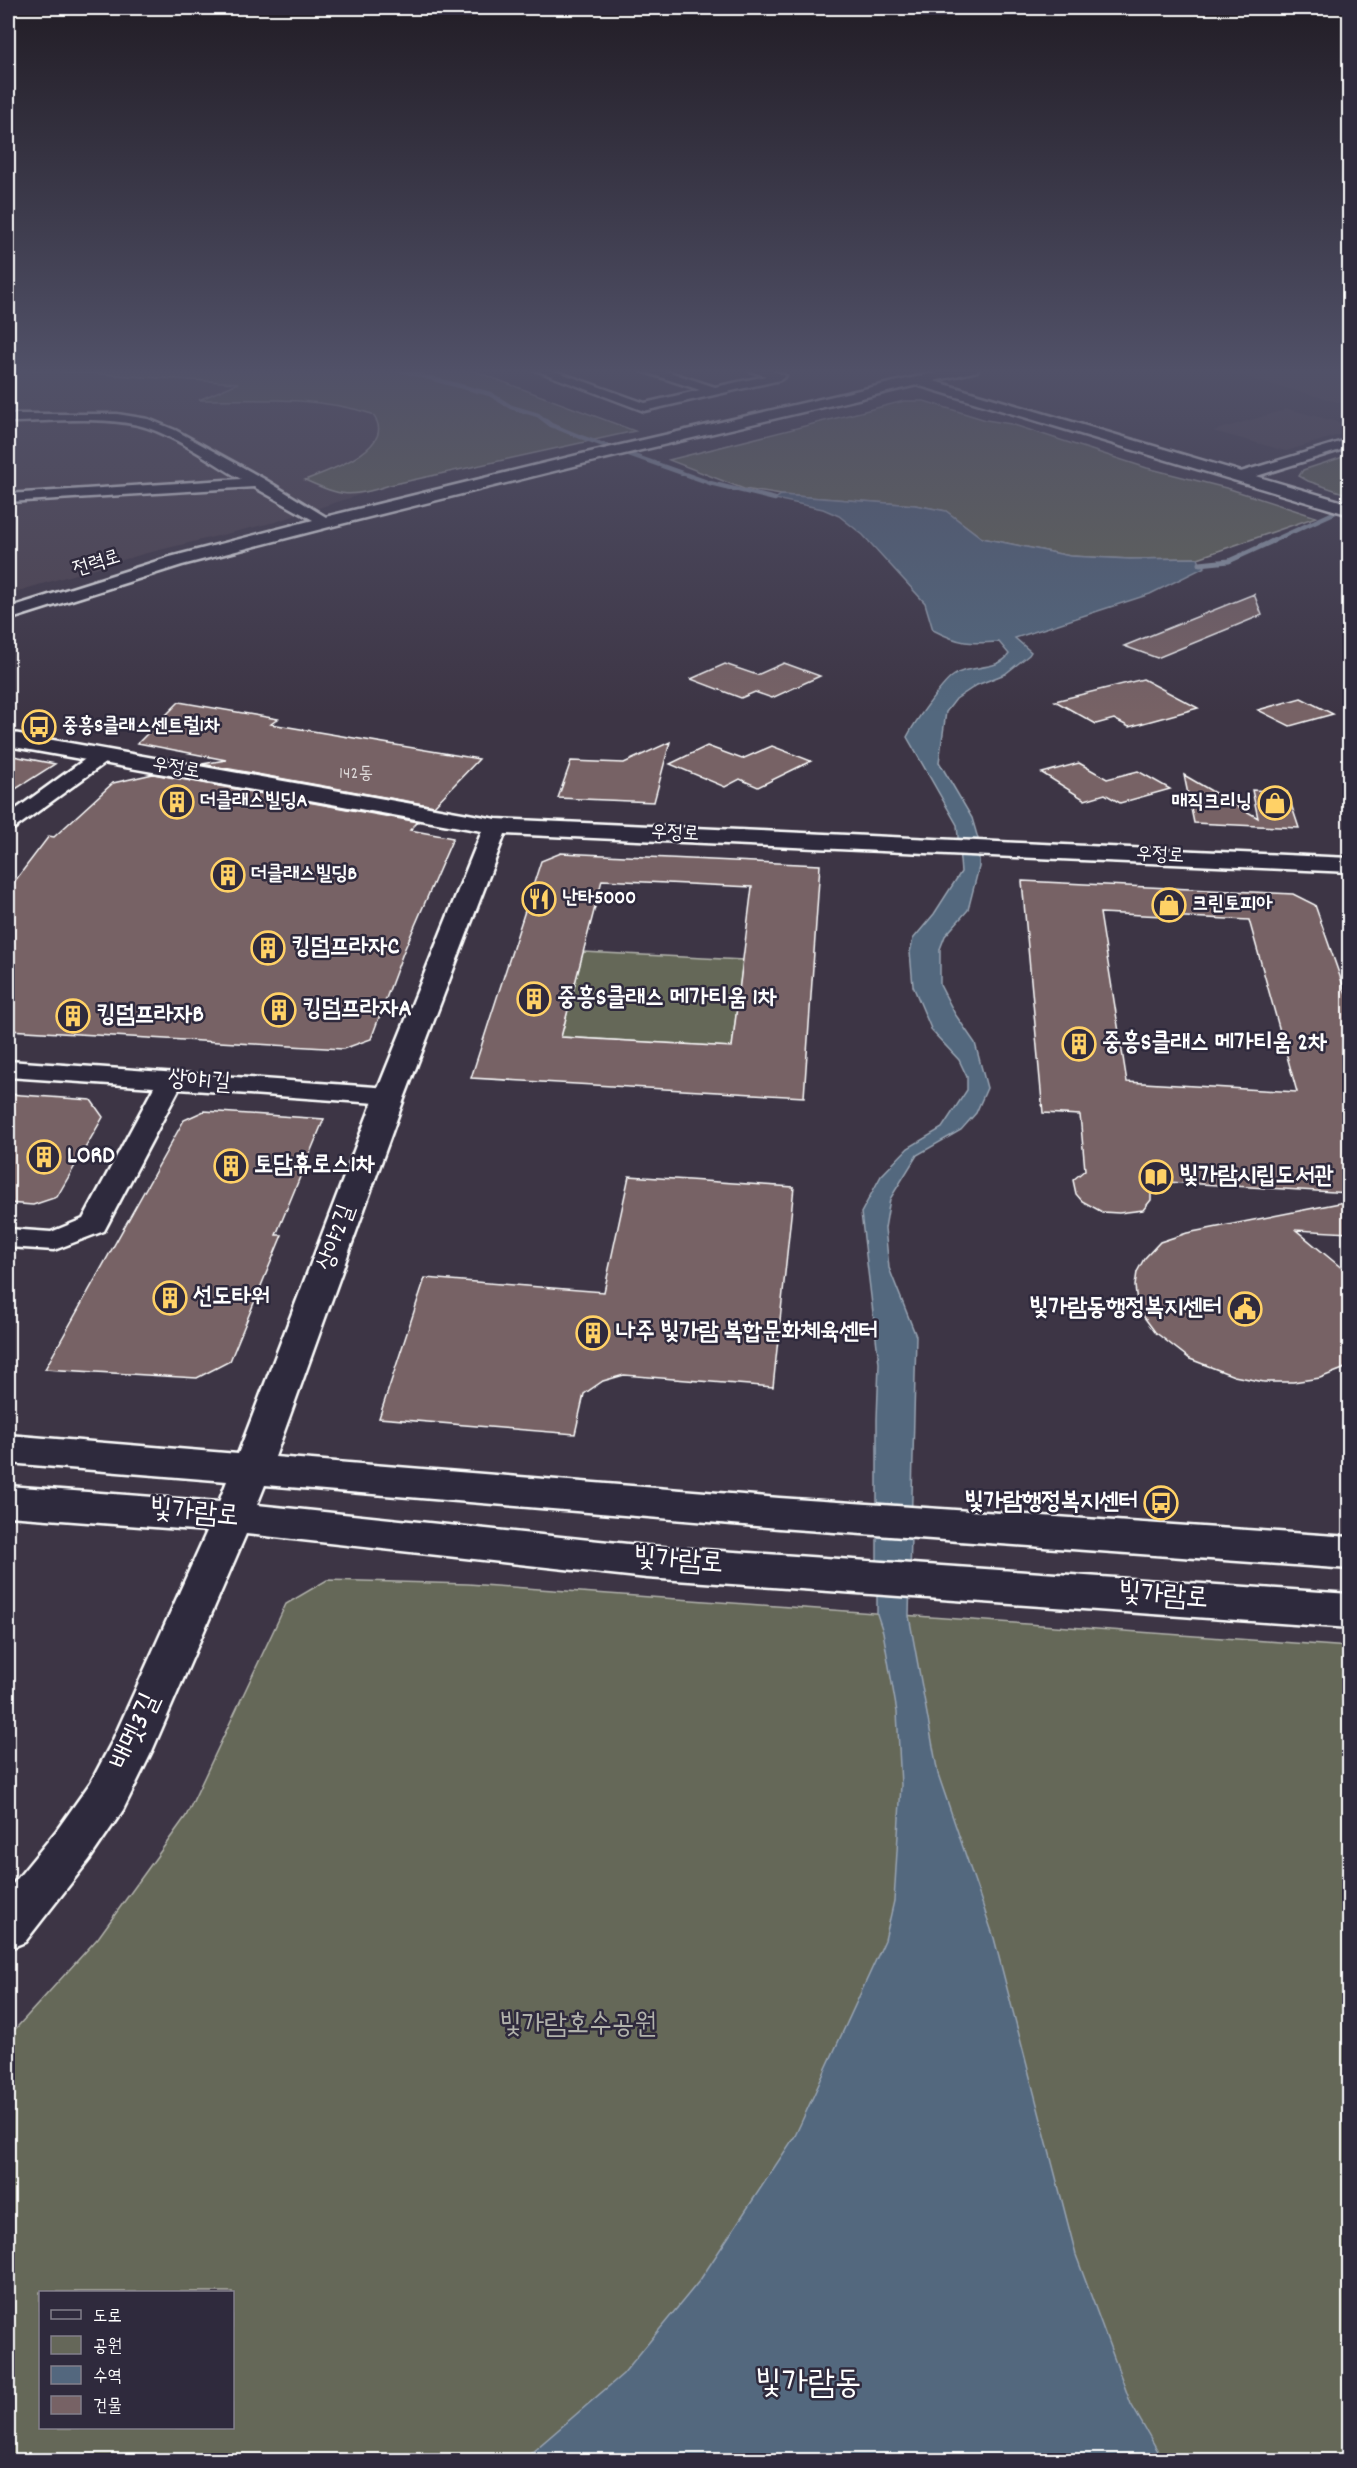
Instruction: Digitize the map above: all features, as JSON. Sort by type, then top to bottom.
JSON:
[{"type":"street","points":[[8,498],[241,483]]},
{"type":"street","points":[[261,483],[327,522]]},
{"type":"street","name":"전력로","points":[[8,614],[176,561],[484,483]]},
{"type":"street","points":[[1259,483],[1350,510]]},
{"type":"street","name":"우정로","points":[[8,739],[496,826],[1350,865]]},
{"type":"street","points":[[8,824],[102,756]]},
{"type":"street","name":"상야2길","points":[[234,1518],[390,1096],[496,826]]},
{"type":"street","name":"상야1길","points":[[8,1069],[390,1096]]},
{"type":"street","points":[[8,1238],[54,1241],[94,1225],[171,1079]]},
{"type":"street","name":"빛가람로","points":[[8,1449],[779,1513],[1350,1553]]},
{"type":"street","name":"빛가람로","points":[[8,1501],[234,1518],[647,1562],[1350,1611]]},
{"type":"street","name":"배멧3길","points":[[8,1926],[73,1845],[107,1796],[130,1751],[234,1518]]},
{"type":"shaded area","points":[[8,483],[390,483],[275,522],[143,554],[8,594]]},
{"type":"green space","points":[[313,483],[398,483],[355,494],[329,490]]},
{"type":"green space","points":[[729,483],[1207,483],[1316,517],[1198,558],[1130,559],[1070,556],[982,538],[946,511],[915,505],[781,495],[744,489]]},
{"type":"green space","points":[[1314,483],[1349,483],[1349,495]]},
{"type":"green space","points":[[583,952],[743,960],[732,1047],[561,1037]]},
{"type":"green space","name":"빛가람호수공원","points":[[327,1580],[468,1584],[1349,1647],[1349,2460],[8,2460],[8,2037],[98,1938],[186,1816],[286,1604]]},
{"type":"water","points":[[781,495],[915,505],[946,511],[982,538],[1070,556],[1130,559],[1198,558],[1200,564],[1205,567],[1150,594],[1015,638],[1031,652],[1029,655],[1005,674],[977,685],[956,699],[946,712],[939,762],[972,818],[979,842],[979,867],[968,910],[945,936],[940,949],[940,985],[955,1014],[975,1043],[987,1088],[976,1113],[961,1130],[917,1155],[890,1199],[885,1228],[889,1268],[916,1336],[909,1616],[938,1774],[994,1938],[1076,2255],[1131,2404],[1163,2460],[523,2460],[623,2374],[700,2280],[795,2136],[885,1940],[894,1901],[901,1785],[897,1712],[883,1632],[877,1614],[879,1363],[861,1213],[881,1176],[908,1148],[942,1128],[967,1090],[967,1077],[959,1060],[932,1031],[913,986],[910,952],[913,939],[934,914],[961,872],[957,825],[907,737],[928,705],[953,676],[959,672],[998,663],[1009,654],[999,642],[965,642],[933,630],[925,603],[863,535],[839,516],[823,509],[775,499]]},
{"type":"building","points":[[1254,594],[1262,615],[1157,658],[1124,646]]},
{"type":"building","points":[[784,663],[820,676],[772,698],[755,692],[741,698],[691,679],[725,664],[757,675]]},
{"type":"building","points":[[1143,679],[1198,708],[1129,727],[1114,719],[1096,724],[1055,701]]},
{"type":"building","points":[[1301,698],[1333,714],[1290,726],[1258,710]]},
{"type":"building","points":[[179,702],[278,719],[271,724],[479,759],[434,806],[202,764],[226,760],[138,743]]},
{"type":"building","points":[[670,742],[654,802],[558,798],[571,761],[624,763]]},
{"type":"building","points":[[707,746],[742,759],[772,746],[811,761],[758,787],[740,779],[725,787],[670,764]]},
{"type":"building","points":[[8,755],[55,764],[8,794]]},
{"type":"building","points":[[1079,763],[1107,779],[1138,771],[1170,789],[1120,803],[1105,794],[1085,800],[1042,773]]},
{"type":"building","points":[[153,774],[418,822],[410,830],[453,838],[403,953],[371,1039],[343,1049],[8,1030],[8,890],[49,836],[54,837],[113,783]]},
{"type":"building","points":[[1184,775],[1258,818],[1252,790],[1287,792],[1299,828],[1194,823]]},
{"type":"building","name":"중흥S클래스 메가티움 1차","points":[[561,853],[820,865],[804,1097],[471,1078],[541,861]],"holes":[[[602,880],[752,887],[732,1047],[561,1037]]]},
{"type":"building","name":"중흥S클래스 메가티움 2차","points":[[1022,881],[1293,894],[1315,905],[1350,1005],[1350,1193],[1151,1181],[1151,1200],[1143,1210],[1119,1213],[1102,1212],[1082,1201],[1076,1194],[1073,1180],[1085,1170],[1080,1115],[1043,1113]],"holes":[[[1100,913],[1249,920],[1297,1092],[1127,1082]]]},
{"type":"building","name":"LORD","points":[[8,1094],[91,1100],[103,1117],[57,1197],[33,1205],[8,1203]]},
{"type":"building","points":[[204,1111],[324,1119],[276,1235],[282,1235],[230,1361],[197,1378],[45,1369],[184,1120]]},
{"type":"building","name":"나주 빛가람 복합문화체육센터","points":[[629,1176],[794,1187],[773,1387],[624,1375],[603,1381],[584,1394],[575,1434],[379,1418],[425,1278],[604,1292]]},
{"type":"building","name":"빛가람동행정복지센터","points":[[1350,1201],[1350,1233],[1296,1230],[1350,1275],[1350,1365],[1343,1369],[1320,1378],[1293,1382],[1264,1382],[1234,1376],[1190,1359],[1155,1332],[1144,1317],[1137,1302],[1135,1286],[1137,1272],[1144,1259],[1160,1242],[1187,1233]]},
{"type":"waterway","points":[[711,483],[775,499]]},
{"type":"waterway","points":[[1270,542],[1347,507]]},
{"type":"waterway","points":[[1200,564],[1229,561],[1273,541]]},
{"type":"place","name":"중흥S클래스센트럴1차","points":[[39,727]]},
{"type":"place","name":"더클래스빌딩A","points":[[177,802]]},
{"type":"place","name":"매직크리닝","points":[[1275,803]]},
{"type":"place","name":"더클래스빌딩B","points":[[228,875]]},
{"type":"place","name":"난타5000","points":[[539,899]]},
{"type":"place","name":"크린토피아","points":[[1169,905]]},
{"type":"place","name":"킹덤프라자C","points":[[268,948]]},
{"type":"place","name":"중흥S클래스 메가티움 1차","points":[[534,999]]},
{"type":"place","name":"킹덤프라자A","points":[[279,1010]]},
{"type":"place","name":"킹덤프라자B","points":[[73,1016]]},
{"type":"place","name":"중흥S클래스 메가티움 2차","points":[[1079,1044]]},
{"type":"place","name":"LORD","points":[[44,1157]]},
{"type":"place","name":"토담휴로스1차","points":[[231,1166]]},
{"type":"place","name":"빛가람시립도서관","points":[[1156,1177]]},
{"type":"place","name":"선도타워","points":[[170,1298]]},
{"type":"place","name":"빛가람동행정복지센터","points":[[1245,1309]]},
{"type":"place","name":"나주 빛가람 복합문화체육센터","points":[[593,1333]]},
{"type":"place","name":"빛가람행정복지센터","points":[[1161,1503]]},
{"type":"district","name":"빛가람동","points":[[808,2385]]}]
